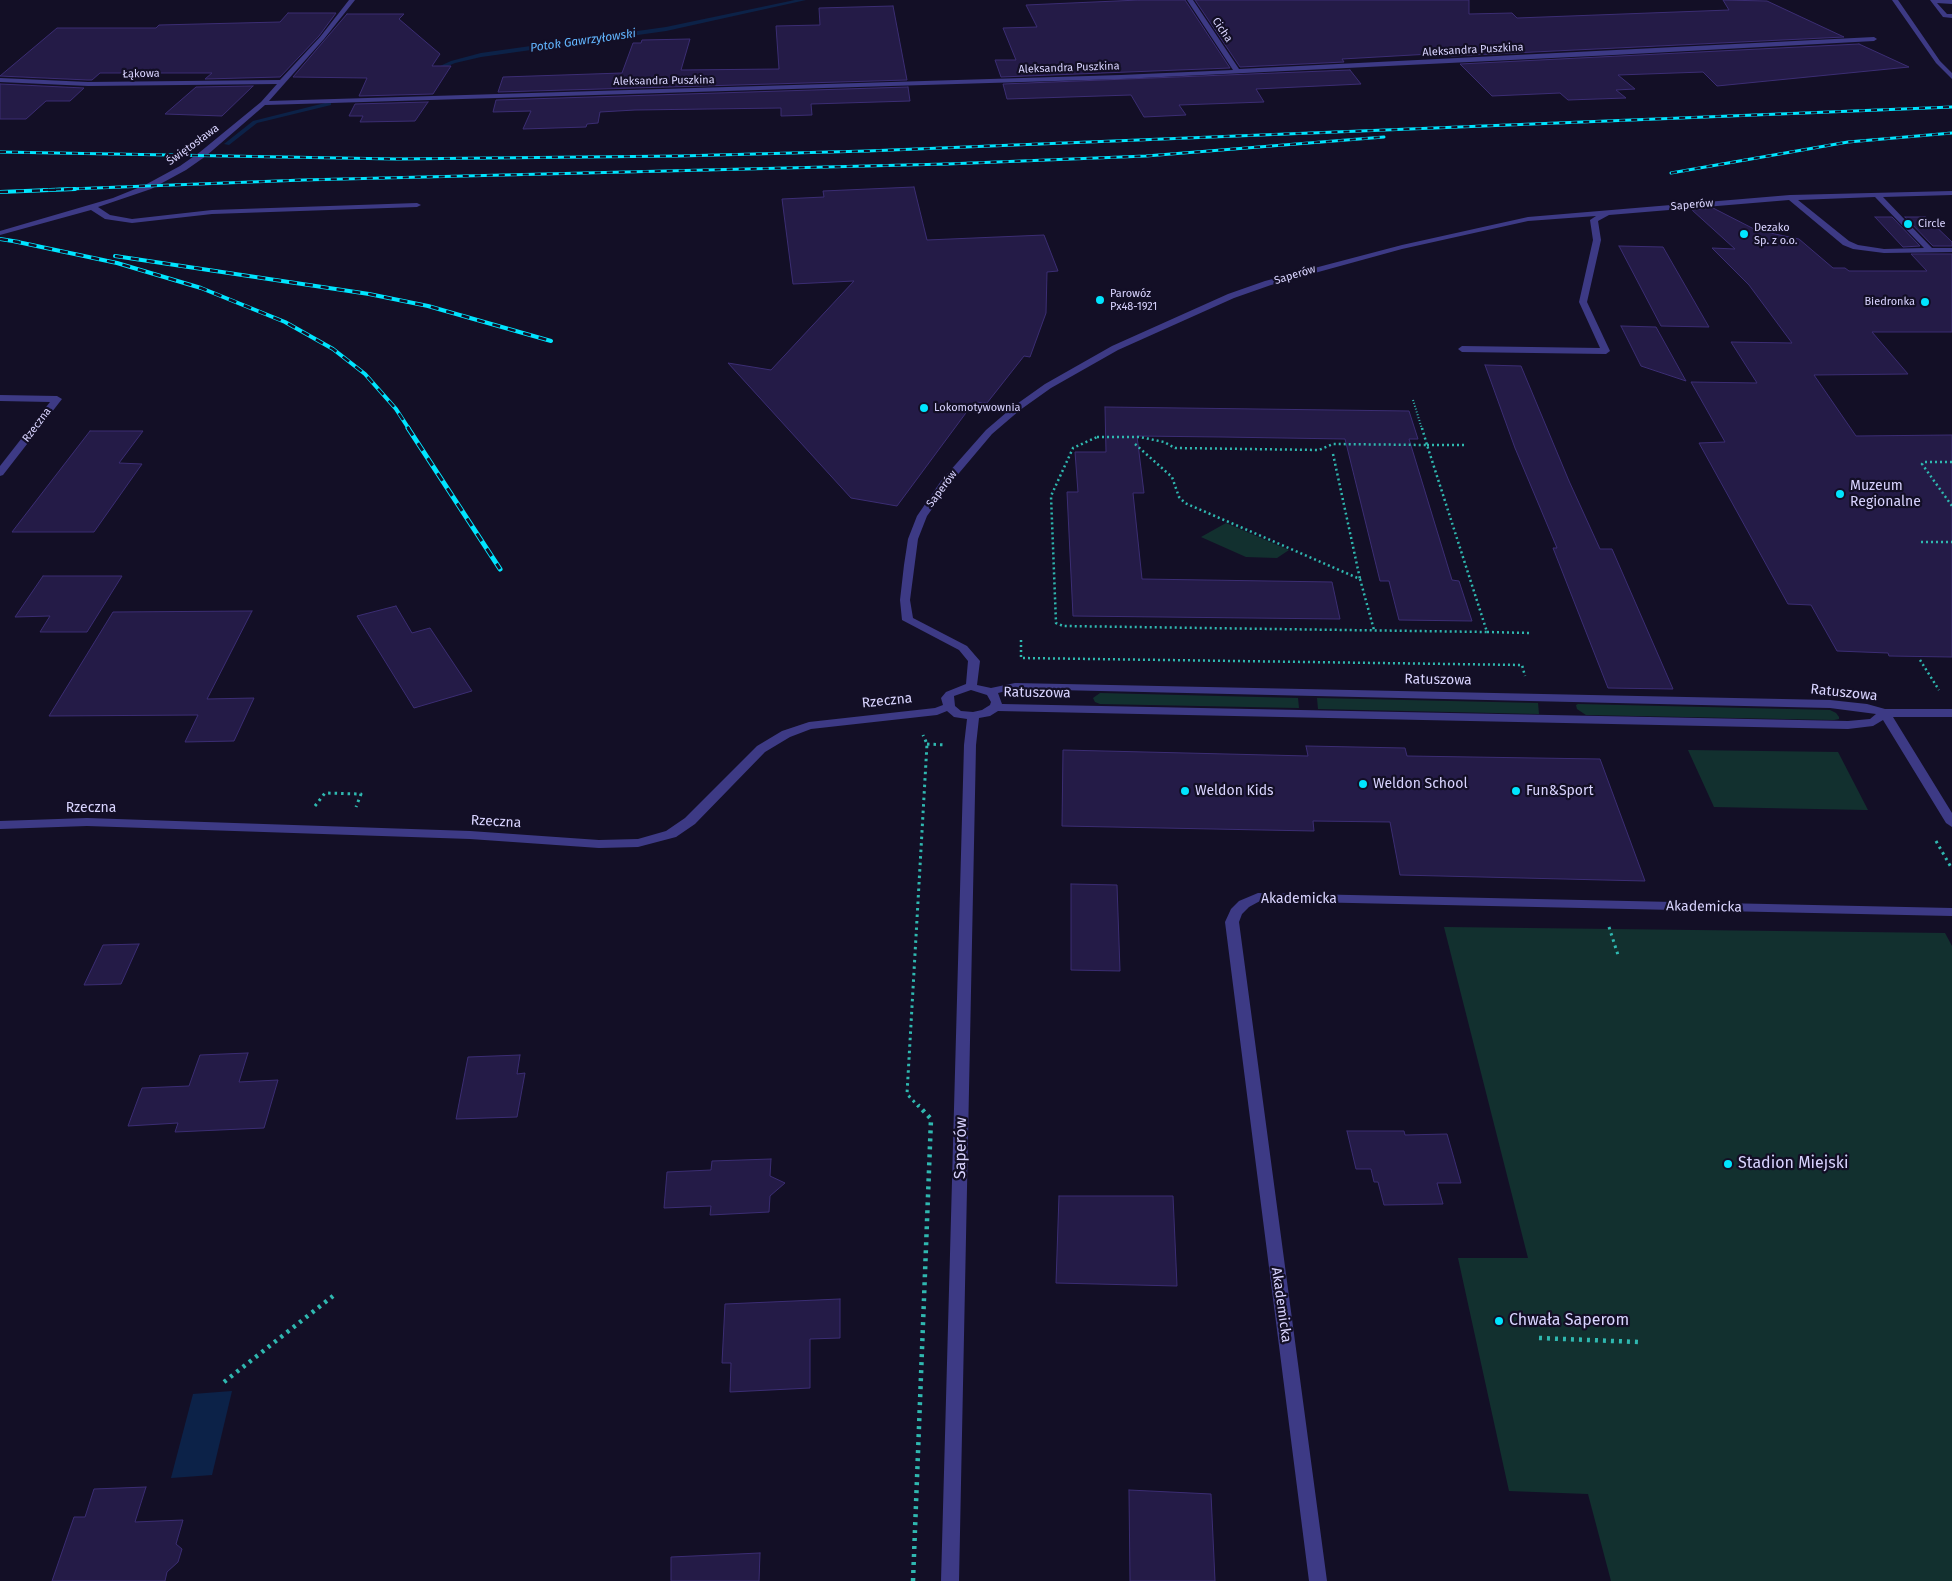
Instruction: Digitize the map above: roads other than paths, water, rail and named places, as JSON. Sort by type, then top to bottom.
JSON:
[{"type":"street","name":"Świętosława","points":[[0,233],[92,207],[139,190],[183,168],[203,154],[263,103],[322,38],[352,0]]},
{"type":"street","name":"Cicha","points":[[1190,0],[1237,71]]},
{"type":"street","points":[[1895,0],[1938,62],[1952,77]]},
{"type":"street","points":[[1952,2],[1932,1],[1945,16],[1952,16]]},
{"type":"street","name":"Aleksandra Puszkina","points":[[263,103],[856,86],[1237,71],[1874,39]]},
{"type":"street","name":"Łąkowa","points":[[0,80],[88,84],[282,82]]},
{"type":"street","name":"Saperów","points":[[971,687],[974,661],[963,648],[908,620],[905,600],[913,539],[922,516],[945,483],[989,432],[1017,408],[1048,386],[1115,348],[1231,296],[1268,283],[1322,267],[1528,219],[1790,197],[1952,193]]},
{"type":"street","points":[[1876,194],[1929,249]]},
{"type":"street","points":[[1790,197],[1846,243],[1856,247],[1884,251],[1952,250]]},
{"type":"street","points":[[92,207],[108,217],[132,221],[212,212],[417,205]]},
{"type":"street","points":[[1462,348],[1606,351],[1583,302],[1598,240],[1594,220],[1609,212]]},
{"type":"street","name":"Rzeczna","points":[[0,398],[57,399],[0,473]]},
{"type":"street","name":"Ratuszowa","points":[[991,692],[1015,686],[1830,704],[1867,708],[1885,713],[1952,713]]},
{"type":"street","points":[[971,687],[991,692],[996,698],[995,707],[986,713],[972,716],[958,714],[949,707],[947,698],[950,694],[963,688],[971,687]]},
{"type":"street","name":"Rzeczna","points":[[0,825],[87,822],[470,836],[600,844],[638,843],[671,834],[690,821],[761,750],[786,734],[809,726],[914,714],[949,707]]},
{"type":"street","name":"Ratuszowa","points":[[995,707],[1848,725],[1873,722],[1885,713]]},
{"type":"street","points":[[1885,713],[1952,823]]},
{"type":"street","name":"Saperów","points":[[950,1581],[972,716]]},
{"type":"street","name":"Akademicka","points":[[1318,1581],[1232,922],[1236,912],[1244,904],[1258,897],[1952,912]]},
{"type":"water","points":[[232,1391],[212,1475],[171,1478],[193,1394]]},
{"type":"waterway","name":"Potok Gawrzyłowski","points":[[430,72],[453,62],[481,55],[666,29],[803,0]]},
{"type":"waterway","name":"Potok Gawrzyłowski","points":[[227,144],[255,122],[329,104]]},
{"type":"railway","points":[[0,152],[396,159],[680,156],[867,151],[1952,107]]},
{"type":"railway","points":[[1671,173],[1848,142],[1952,133]]},
{"type":"railway","points":[[43,190],[303,180],[947,164],[1146,156],[1384,137]]},
{"type":"railway","points":[[0,192],[75,189]]},
{"type":"railway","points":[[0,239],[14,241]]},
{"type":"railway","points":[[14,241],[19,242]]},
{"type":"railway","points":[[14,241],[117,263],[201,288],[285,322],[333,349],[365,374],[396,409],[409,429]]},
{"type":"railway","points":[[115,256],[369,294],[428,306],[551,341]]},
{"type":"railway","points":[[408,428],[500,569]]},
{"type":"place","name":"Circle","points":[[1908,224]]},
{"type":"place","name":"Dezako Sp. z o.o.","points":[[1744,234]]},
{"type":"place","name":"Parowóz Px48-1921","points":[[1100,300]]},
{"type":"place","name":"Biedronka","points":[[1925,302]]},
{"type":"place","name":"Lokomotywownia","points":[[924,408]]},
{"type":"place","name":"Muzeum Regionalne","points":[[1840,494]]},
{"type":"place","name":"Weldon School","points":[[1363,784]]},
{"type":"place","name":"Weldon Kids","points":[[1185,791]]},
{"type":"place","name":"Fun&Sport","points":[[1516,791]]},
{"type":"place","name":"Stadion Miejski","points":[[1728,1164]]},
{"type":"place","name":"Chwała Saperom","points":[[1499,1321]]}]
